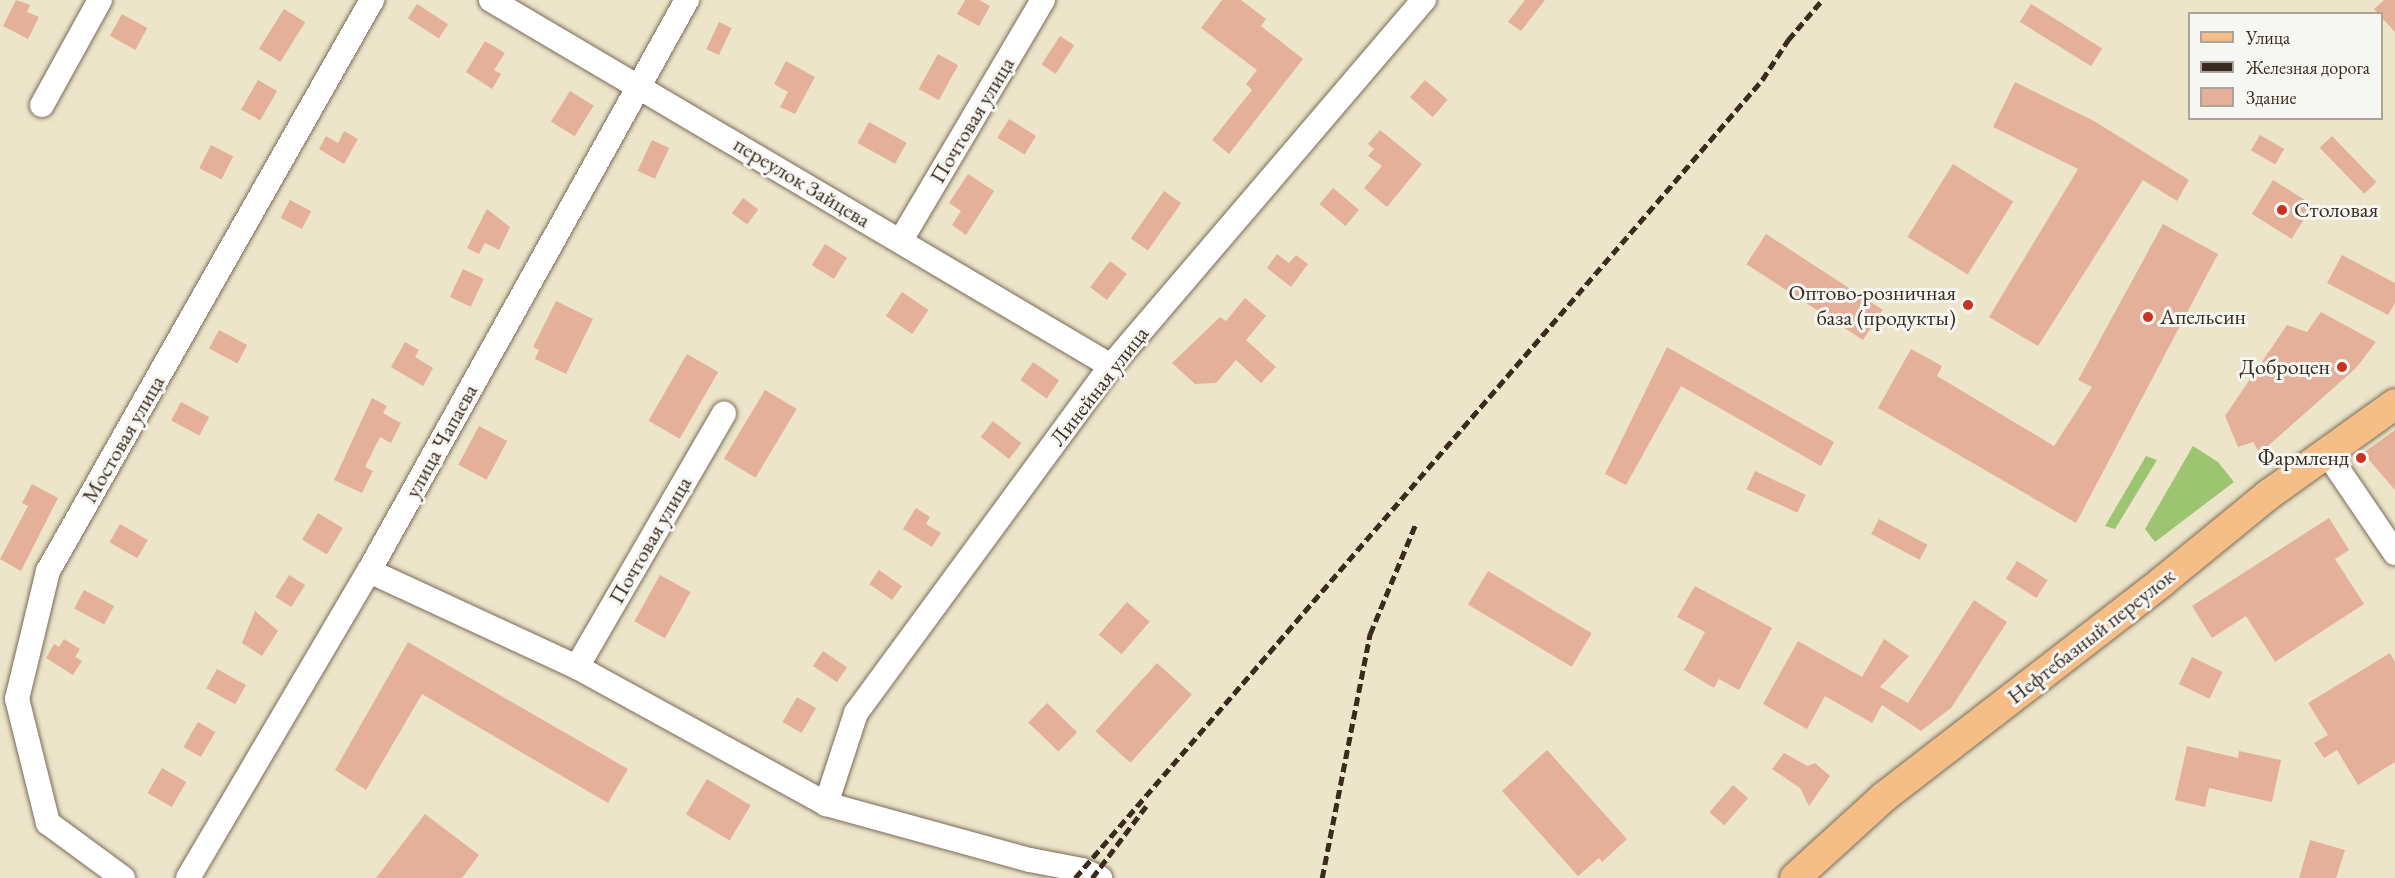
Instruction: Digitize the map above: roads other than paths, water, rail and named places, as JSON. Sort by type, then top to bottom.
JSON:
[{"type":"main road","name":"Нефтебазный переулок","points":[[1795,878],[1884,797],[2163,581],[2268,495],[2395,404]]},
{"type":"street","points":[[42,105],[100,0]]},
{"type":"street","name":"Мостовая улица","points":[[123,878],[48,823],[17,699],[48,571],[372,0]]},
{"type":"street","name":"переулок Зайцева","points":[[491,0],[1111,366]]},
{"type":"street","name":"улица Чапаева","points":[[188,878],[369,571],[687,0]]},
{"type":"street","name":"Почтовая улица","points":[[901,240],[1043,0]]},
{"type":"street","name":"Линейная улица","points":[[826,804],[856,713],[1111,366],[1424,0]]},
{"type":"street","name":"Почтовая улица","points":[[577,668],[724,413]]},
{"type":"street","points":[[2327,453],[2395,553]]},
{"type":"street","points":[[369,571],[577,668],[826,804],[1030,860],[1082,870],[1100,878]]},
{"type":"railway","points":[[1075,878],[1762,80],[1788,40],[1822,0]]},
{"type":"railway","points":[[1322,878],[1370,634],[1416,523]]},
{"type":"railway","points":[[1092,878],[1146,806]]},
{"type":"place","name":"Столовая","points":[[2282,210]]},
{"type":"place","name":"Оптово-розничная база (продукты)","points":[[1968,305]]},
{"type":"place","name":"Апельсин","points":[[2148,317]]},
{"type":"place","name":"Доброцен","points":[[2342,367]]},
{"type":"place","name":"Фармленд","points":[[2361,458]]}]
